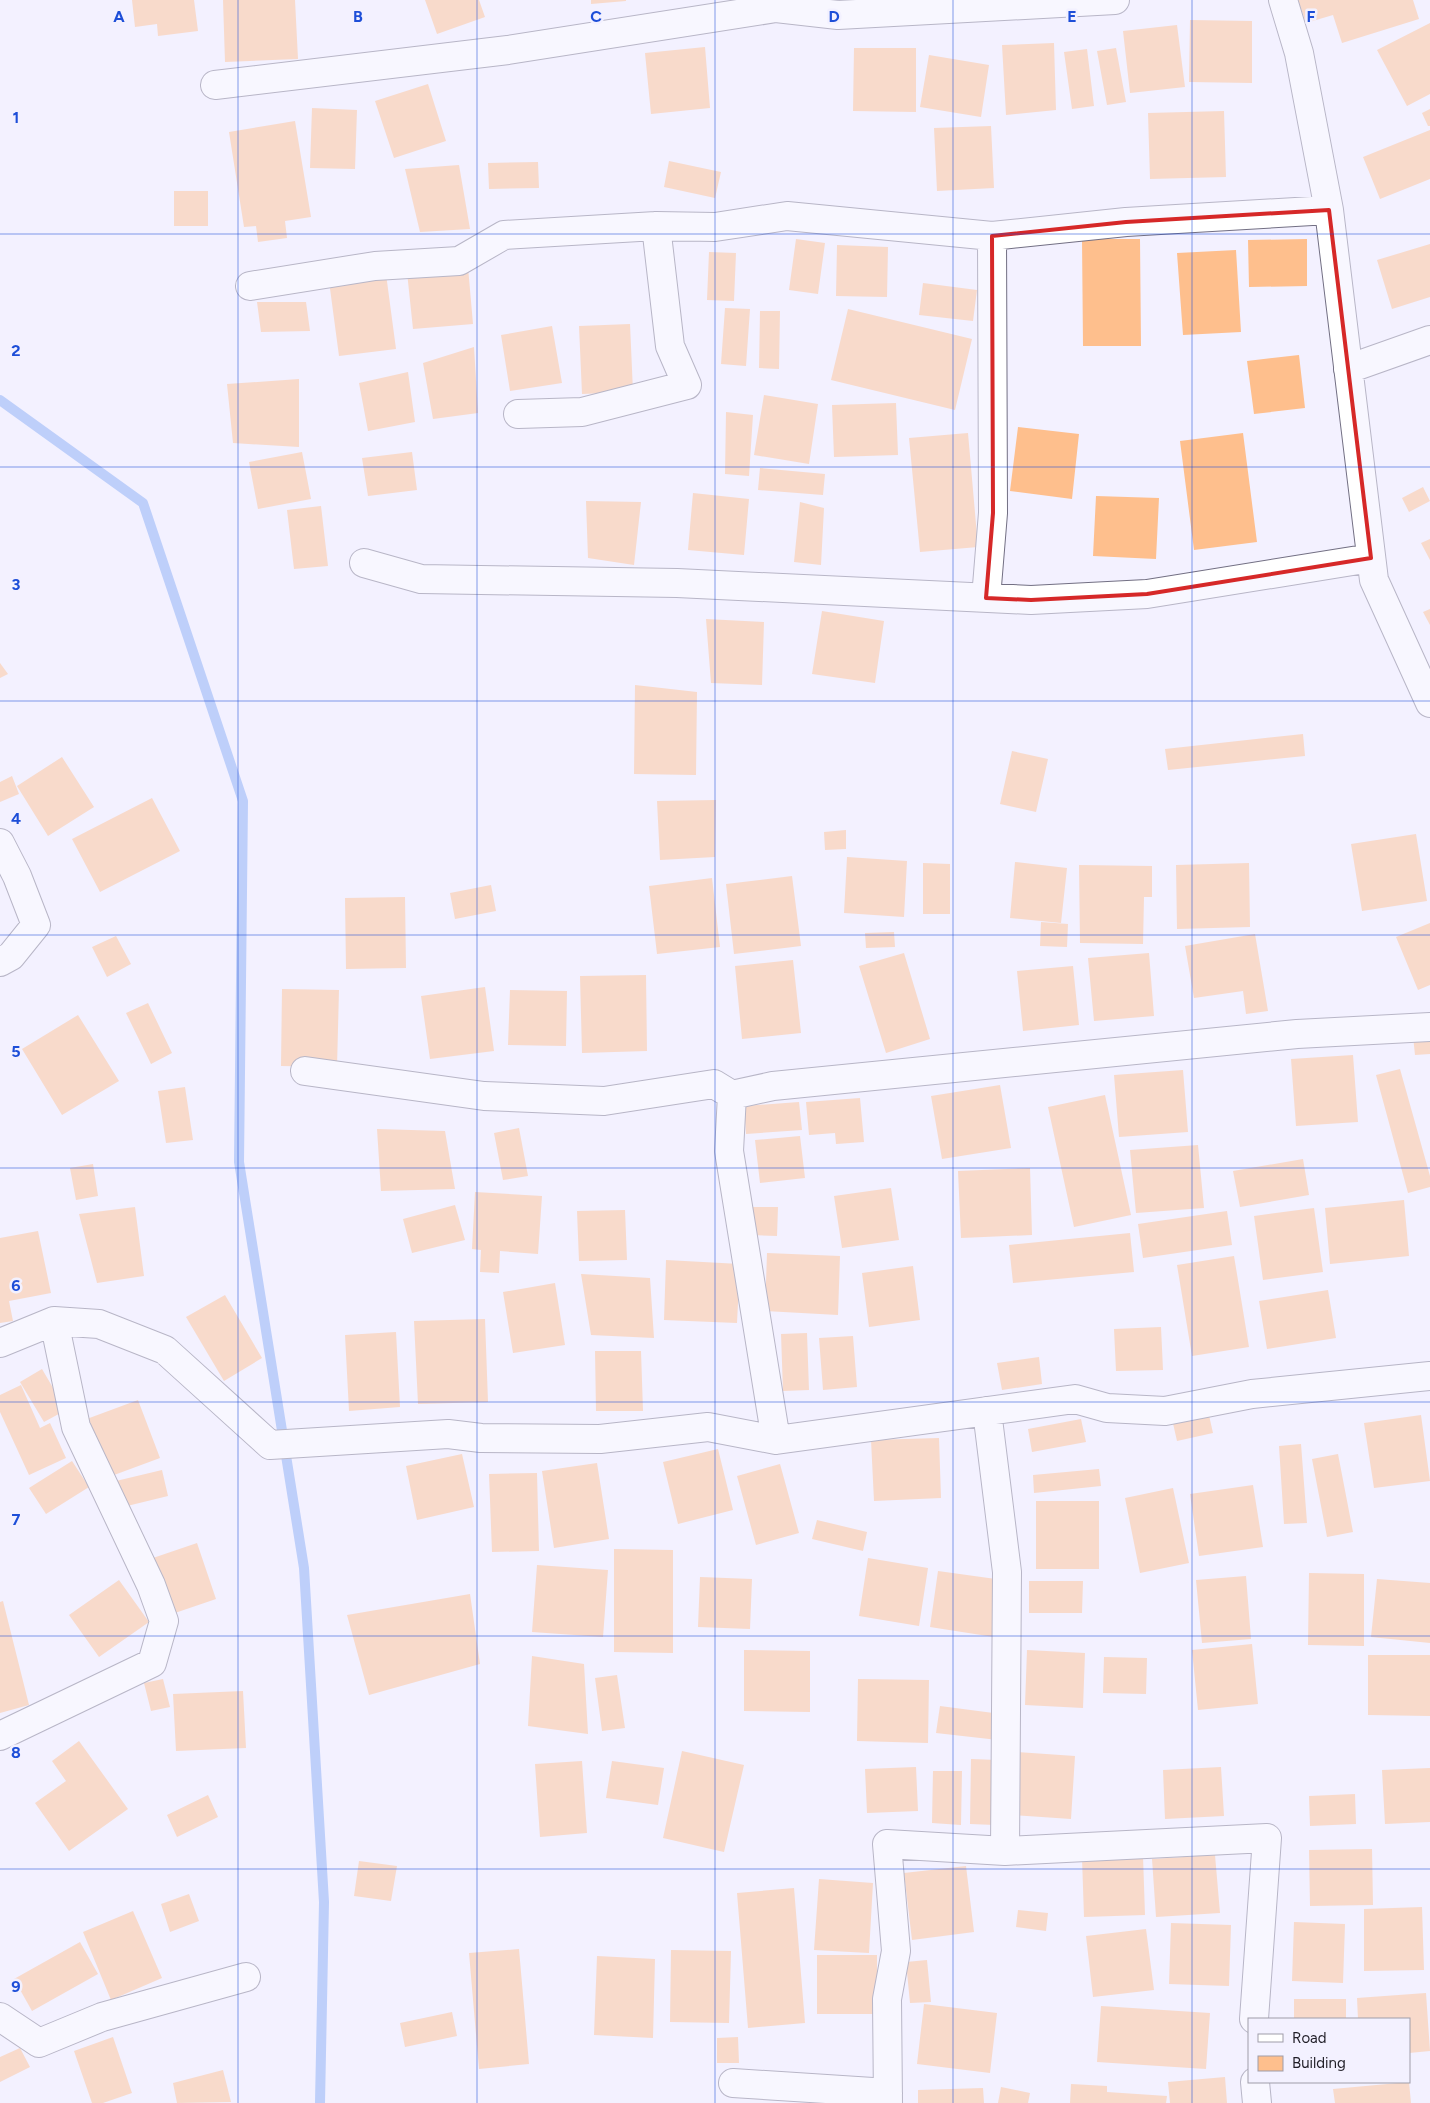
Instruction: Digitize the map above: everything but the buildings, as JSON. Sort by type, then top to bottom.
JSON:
[{"type":"street","points":[[215,85],[508,50],[776,8],[838,15],[1115,0]]},
{"type":"street","points":[[1283,0],[1299,53],[1329,210],[1374,580],[1430,703]]},
{"type":"street","points":[[250,286],[376,266],[459,261],[504,235],[656,226],[714,227],[787,216],[992,236],[1126,222],[1329,210]]},
{"type":"street","points":[[518,414],[582,412],[687,385],[670,346],[656,226]]},
{"type":"street","points":[[986,598],[993,512],[992,236]]},
{"type":"street","points":[[1348,369],[1430,340]]},
{"type":"street","points":[[364,563],[422,579],[677,583],[1031,600],[1147,594],[1371,558]]},
{"type":"street","points":[[0,843],[17,876],[36,925],[11,956],[0,962]]},
{"type":"street","points":[[305,1071],[484,1096],[604,1100],[714,1084],[732,1095],[772,1086],[1258,1038],[1430,1027]]},
{"type":"street","points":[[732,1095],[728,1151],[776,1440]]},
{"type":"street","points":[[0,1736],[152,1663],[164,1621],[151,1585],[76,1428],[54,1321]]},
{"type":"street","points":[[0,1344],[54,1321],[99,1324],[165,1350],[270,1445],[448,1434],[481,1438],[600,1440],[708,1427],[776,1440],[1075,1399],[1107,1408],[1165,1411],[1252,1394],[1430,1376]]},
{"type":"street","points":[[987,1411],[1007,1572],[1004,1851]]},
{"type":"street","points":[[733,2083],[888,2098],[887,1999],[896,1951],[887,1844],[1004,1851],[1267,1838],[1254,2018]]},
{"type":"street","points":[[0,2017],[39,2043],[102,2017],[246,1977]]},
{"type":"street","points":[[1255,2083],[1258,2103]]},
{"type":"highlighted area","points":[[1329,210],[1371,558],[1147,594],[1031,600],[986,598],[993,513],[992,236],[1126,222]]},
{"type":"waterway","points":[[0,400],[143,503],[243,801],[239,1162],[304,1568],[324,1902],[320,2103]]}]
